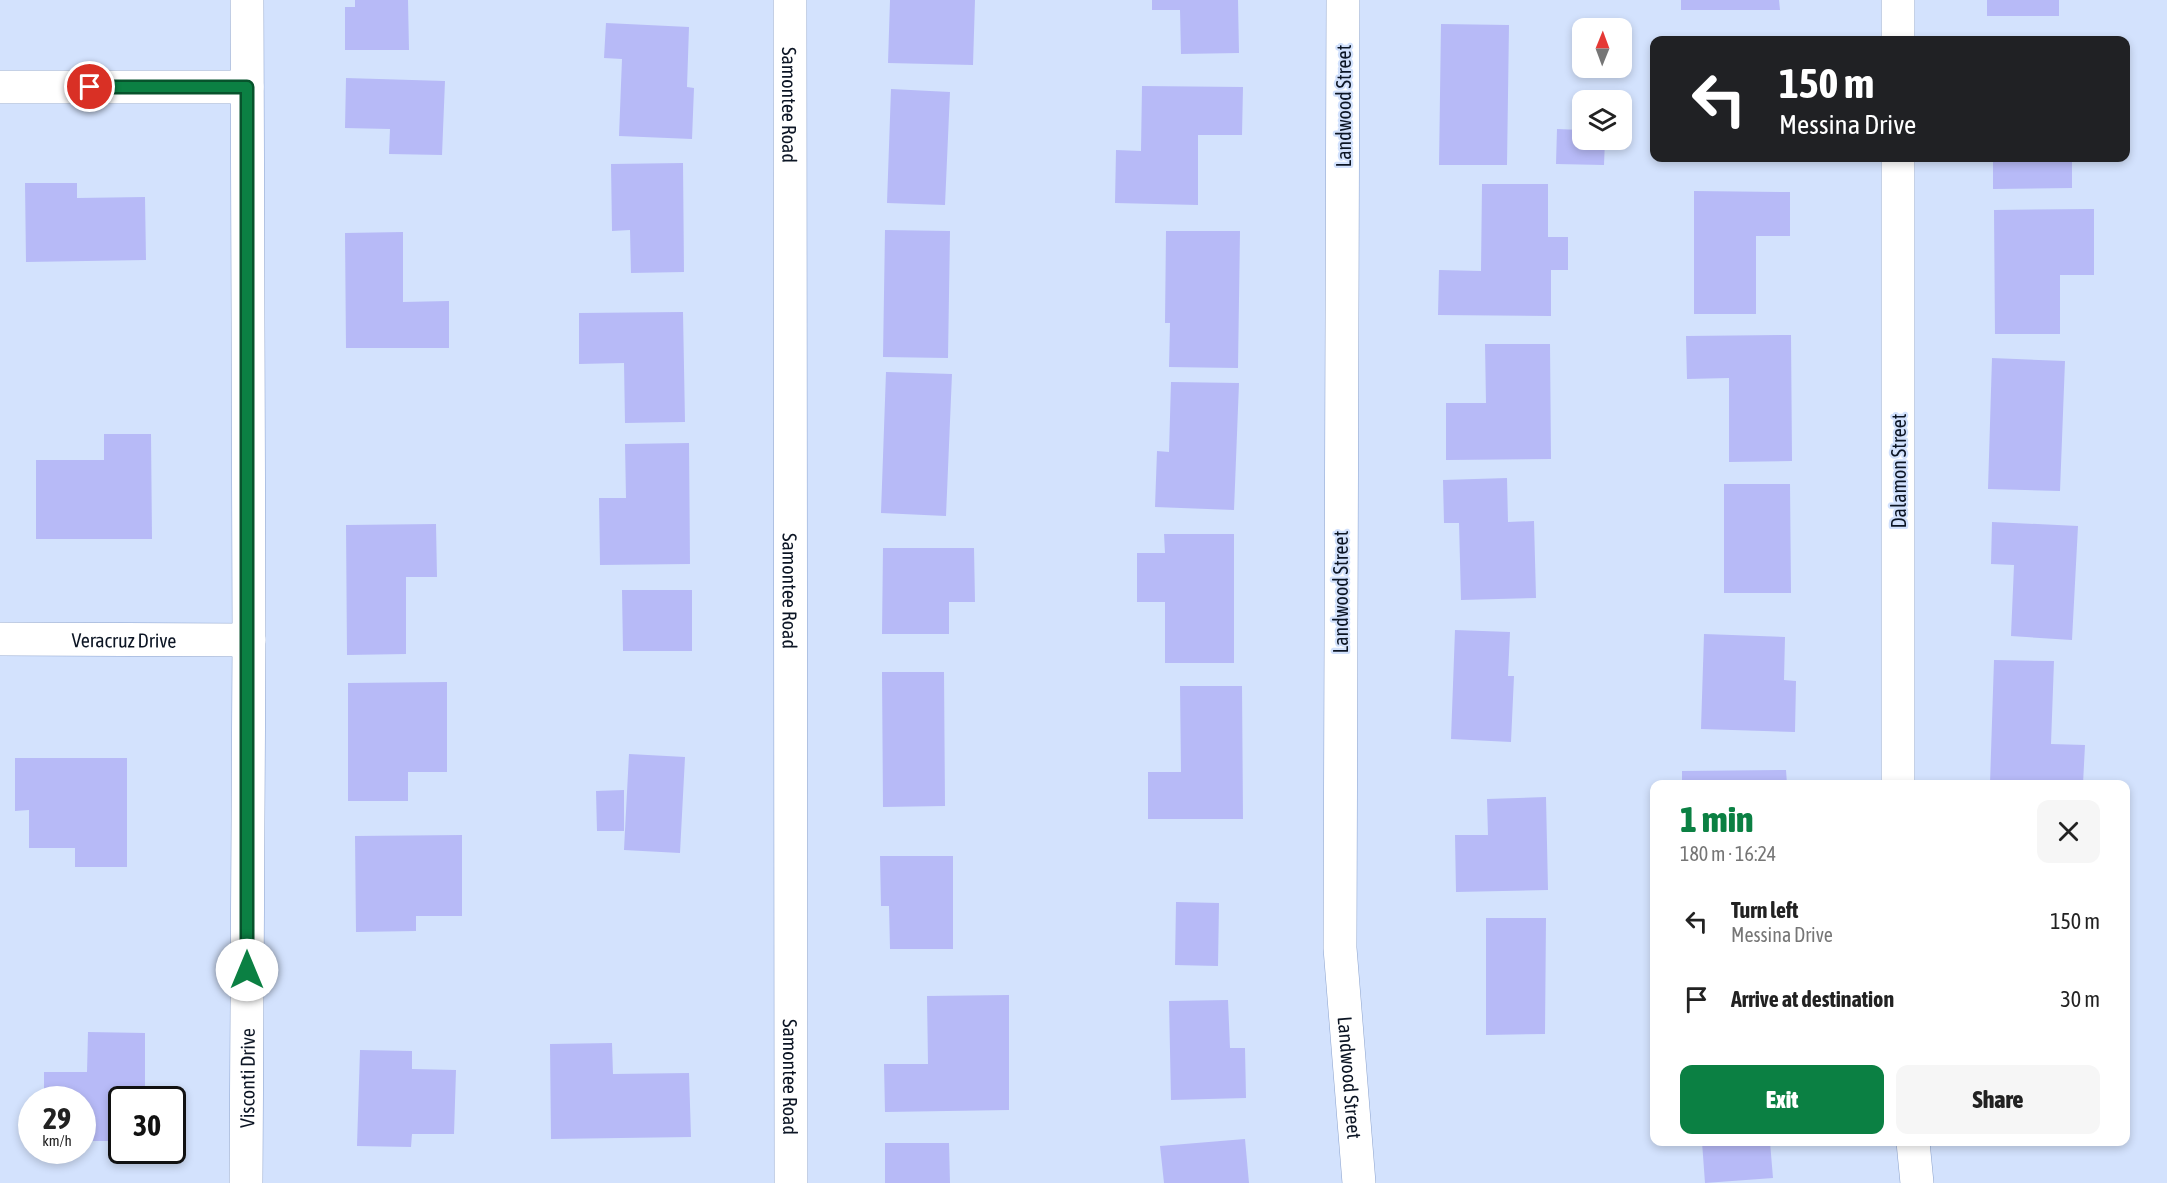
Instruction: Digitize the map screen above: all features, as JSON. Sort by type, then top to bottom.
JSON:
[{"type":"street","name":"Visconti Drive","points":[[246,1183],[249,640],[247,0]]},
{"type":"street","name":"Samontee Road","points":[[790,0],[791,1183]]},
{"type":"street","name":"Landwood Street","points":[[1343,0],[1340,948],[1359,1183]]},
{"type":"street","points":[[1898,0],[1898,36]]},
{"type":"street","points":[[0,87],[247,87]]},
{"type":"street","name":"Dalamon Street","points":[[1898,162],[1898,780]]},
{"type":"street","name":"Veracruz Drive","points":[[0,639],[249,640]]},
{"type":"street","points":[[1913,1146],[1917,1183]]},
{"type":"building","points":[[355,0],[408,0],[409,50],[345,50],[345,7],[355,7]]},
{"type":"building","points":[[890,0],[975,0],[973,65],[888,63]]},
{"type":"building","points":[[1152,0],[1238,0],[1239,53],[1181,54],[1180,10],[1152,10]]},
{"type":"building","points":[[1681,0],[1779,0],[1780,10],[1681,10]]},
{"type":"building","points":[[1987,0],[2059,0],[2059,16],[1987,16]]},
{"type":"building","points":[[606,23],[689,27],[687,87],[694,88],[692,139],[619,136],[622,59],[604,58]]},
{"type":"building","points":[[1441,24],[1509,25],[1507,165],[1439,165]]},
{"type":"building","points":[[346,78],[445,81],[442,155],[389,154],[390,129],[345,128]]},
{"type":"building","points":[[1142,86],[1243,87],[1242,135],[1198,135],[1198,205],[1115,203],[1116,150],[1141,151]]},
{"type":"building","points":[[891,89],[950,92],[945,205],[887,203]]},
{"type":"building","points":[[1557,129],[1572,130],[1572,150],[1605,150],[1604,165],[1556,164]]},
{"type":"building","points":[[1993,162],[2072,162],[2072,188],[1993,189]]},
{"type":"building","points":[[683,163],[684,272],[631,273],[630,230],[612,231],[611,164]]},
{"type":"building","points":[[25,183],[77,183],[77,198],[145,197],[146,260],[26,262]]},
{"type":"building","points":[[1482,184],[1548,184],[1548,237],[1568,237],[1568,270],[1551,270],[1551,316],[1438,315],[1439,270],[1481,271]]},
{"type":"building","points":[[1694,191],[1790,192],[1790,236],[1756,236],[1756,314],[1694,314]]},
{"type":"building","points":[[2094,209],[2094,275],[2060,275],[2060,334],[1995,334],[1994,210]]},
{"type":"building","points":[[885,230],[950,231],[948,358],[883,357]]},
{"type":"building","points":[[1166,231],[1240,231],[1238,368],[1169,367],[1170,323],[1165,323]]},
{"type":"building","points":[[403,232],[403,302],[449,301],[449,348],[346,348],[345,233]]},
{"type":"building","points":[[683,312],[685,422],[625,423],[624,363],[579,364],[579,313]]},
{"type":"building","points":[[1791,335],[1792,461],[1729,462],[1729,378],[1687,379],[1686,336]]},
{"type":"building","points":[[1485,344],[1550,344],[1551,459],[1446,460],[1446,403],[1486,403]]},
{"type":"building","points":[[1992,358],[2065,361],[2060,491],[1988,489]]},
{"type":"building","points":[[886,372],[952,374],[946,516],[881,513]]},
{"type":"building","points":[[1171,382],[1239,383],[1234,510],[1155,507],[1157,451],[1169,452]]},
{"type":"building","points":[[104,434],[151,434],[152,539],[36,539],[36,460],[104,460]]},
{"type":"building","points":[[689,443],[690,564],[600,565],[599,498],[626,498],[625,444]]},
{"type":"building","points":[[1507,478],[1508,522],[1534,521],[1536,598],[1461,600],[1459,523],[1444,523],[1443,480]]},
{"type":"building","points":[[1724,484],[1790,484],[1791,593],[1724,593]]},
{"type":"building","points":[[1992,522],[2078,526],[2072,640],[2011,636],[2014,565],[1991,564]]},
{"type":"building","points":[[436,524],[437,577],[406,577],[406,654],[347,655],[346,525]]},
{"type":"building","points":[[1164,534],[1234,534],[1234,663],[1165,663],[1165,602],[1137,602],[1137,553],[1165,553]]},
{"type":"building","points":[[883,548],[974,548],[975,602],[949,602],[949,634],[882,634]]},
{"type":"building","points":[[622,590],[692,590],[692,651],[623,651]]},
{"type":"building","points":[[1455,630],[1510,632],[1508,676],[1514,676],[1511,742],[1451,739]]},
{"type":"building","points":[[1704,634],[1785,637],[1784,680],[1796,681],[1795,732],[1701,729]]},
{"type":"building","points":[[1994,660],[2054,661],[2051,744],[2085,745],[2083,780],[1990,780]]},
{"type":"building","points":[[882,672],[944,672],[945,806],[883,807]]},
{"type":"building","points":[[447,682],[447,772],[408,772],[408,801],[348,801],[348,683]]},
{"type":"building","points":[[1180,686],[1242,686],[1243,819],[1148,819],[1148,772],[1181,772]]},
{"type":"building","points":[[629,754],[685,757],[680,853],[624,850]]},
{"type":"building","points":[[15,758],[127,758],[127,867],[75,867],[75,848],[29,848],[29,810],[15,811]]},
{"type":"building","points":[[1786,770],[1787,780],[1682,780],[1682,771]]},
{"type":"building","points":[[624,790],[624,831],[597,831],[596,791]]},
{"type":"building","points":[[1546,797],[1548,890],[1456,892],[1455,835],[1488,835],[1487,799]]},
{"type":"building","points":[[462,835],[462,916],[416,916],[416,931],[356,932],[355,836]]},
{"type":"building","points":[[880,856],[953,856],[953,949],[890,949],[889,906],[881,906]]},
{"type":"building","points":[[1176,902],[1219,903],[1218,966],[1175,965]]},
{"type":"building","points":[[1486,918],[1546,918],[1545,1034],[1486,1035]]},
{"type":"building","points":[[1009,995],[1009,1110],[885,1112],[884,1064],[928,1064],[927,996]]},
{"type":"building","points":[[1228,1000],[1230,1048],[1245,1048],[1246,1098],[1171,1100],[1169,1001]]},
{"type":"building","points":[[88,1032],[145,1033],[145,1086],[108,1086],[108,1141],[96,1141],[96,1086],[44,1086],[44,1072],[87,1072]]},
{"type":"building","points":[[612,1043],[613,1074],[689,1073],[691,1137],[551,1139],[550,1044]]},
{"type":"building","points":[[360,1050],[412,1051],[412,1069],[456,1070],[454,1134],[412,1134],[411,1147],[357,1146]]},
{"type":"building","points":[[1245,1139],[1249,1183],[1164,1183],[1160,1146]]},
{"type":"building","points":[[885,1143],[949,1143],[950,1183],[885,1183]]},
{"type":"building","points":[[1702,1146],[1770,1146],[1773,1178],[1705,1183]]},
{"type":"route","points":[[90,87],[247,87],[249,640],[247,970]]}]
